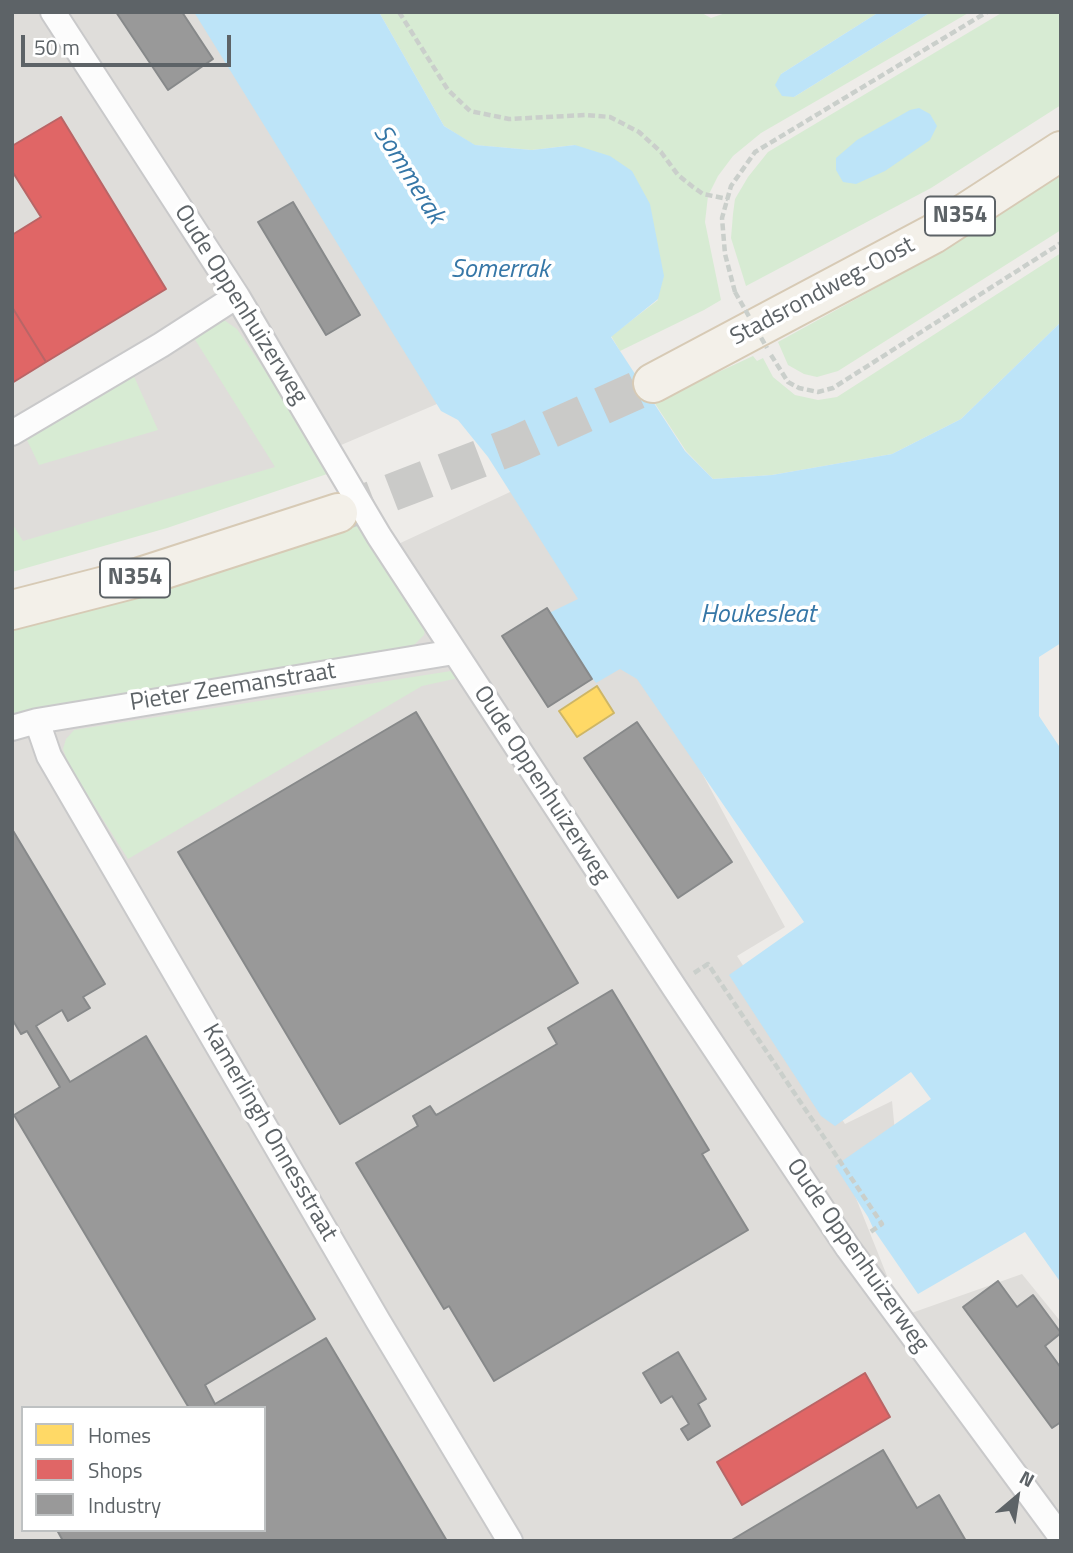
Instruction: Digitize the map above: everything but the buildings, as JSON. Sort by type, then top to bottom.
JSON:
[{"type":"main road","name":"Stadsrondweg-Oost","points":[[653,383],[933,234],[1061,151]]},
{"type":"main road","name":"N354","points":[[12,610],[141,577],[338,513]]},
{"type":"street","name":"Oude Oppenhuizerweg","points":[[53,12],[237,296],[379,536],[674,986],[848,1248],[1061,1537]]},
{"type":"street","points":[[12,433],[161,345],[237,296]]},
{"type":"street","name":"Pieter Zeemanstraat","points":[[12,728],[37,720],[454,652]]},
{"type":"street","name":"Kamerlingh Onnesstraat","points":[[37,720],[49,756],[378,1321],[510,1541]]},
{"type":"path","points":[[399,12],[448,90],[470,111],[509,119],[610,117],[639,132],[661,152],[678,175],[703,194],[728,198]]},
{"type":"path","points":[[987,12],[755,152],[731,186],[722,218],[725,254],[735,292],[788,382],[818,392],[833,388],[1061,243]]},
{"type":"path","points":[[674,986],[708,964],[882,1224],[848,1248]]},
{"type":"shaded area","points":[[12,12],[219,12],[458,395],[264,478],[12,551]]},
{"type":"shaded area","points":[[523,486],[642,662],[785,927],[737,956],[845,1124],[892,1101],[896,1143],[846,1173],[903,1316],[1022,1274],[1061,1322],[1061,1541],[12,1541],[12,685],[222,626]]},
{"type":"green space","points":[[379,12],[700,12],[711,18],[728,12],[879,12],[781,74],[794,97],[931,12],[970,12],[761,133],[733,156],[718,176],[708,196],[705,222],[721,300],[620,351],[611,336],[658,300],[575,145],[532,150],[474,145],[444,126]]},
{"type":"green space","points":[[1003,12],[1061,12],[1061,105],[931,188],[746,286],[731,238],[735,199],[768,152]]},
{"type":"green space","points":[[1061,170],[1061,230],[838,371],[817,377],[804,374],[788,365],[778,342],[876,288]]},
{"type":"green space","points":[[1061,253],[1061,322],[961,419],[892,454],[772,475],[713,479],[686,451],[654,402],[753,356],[757,361],[763,358],[773,377],[795,395],[818,400],[837,397]]},
{"type":"green space","points":[[224,320],[237,329],[333,472],[167,528],[12,572],[12,523],[23,541],[275,467],[194,338]]},
{"type":"green space","points":[[132,372],[158,430],[39,465],[27,440]]},
{"type":"green space","points":[[365,523],[427,620],[424,635],[413,646],[308,668],[37,708],[12,715],[12,630],[177,586]]},
{"type":"green space","points":[[451,671],[463,677],[422,686],[128,859],[69,766],[63,749],[66,739],[74,730]]},
{"type":"water","points":[[194,12],[379,12],[444,126],[475,145],[532,150],[575,145],[610,156],[632,171],[650,204],[664,276],[658,299],[611,337],[685,451],[713,479],[772,475],[892,454],[961,419],[1061,322],[1061,643],[1039,657],[1039,716],[1061,749],[1061,1283],[1025,1232],[918,1294],[874,1230],[835,1166],[931,1099],[911,1072],[835,1126],[821,1116],[729,975],[804,922],[637,679],[620,669],[596,683],[545,615],[578,599],[488,457],[458,420],[441,411]]},
{"type":"water","points":[[879,12],[931,12],[794,97],[782,96],[775,85],[781,74]]},
{"type":"water","points":[[919,108],[930,114],[937,126],[930,140],[885,171],[856,184],[843,182],[836,170],[836,158],[857,140],[910,110]]},
{"type":"tunnel","points":[[338,513],[513,446],[653,383]]},
{"type":"water label","name":"Sommerak","points":[[408,175]]},
{"type":"water label","name":"Somerrak","points":[[500,271]]},
{"type":"water label","name":"Houkesleat","points":[[758,616]]}]
